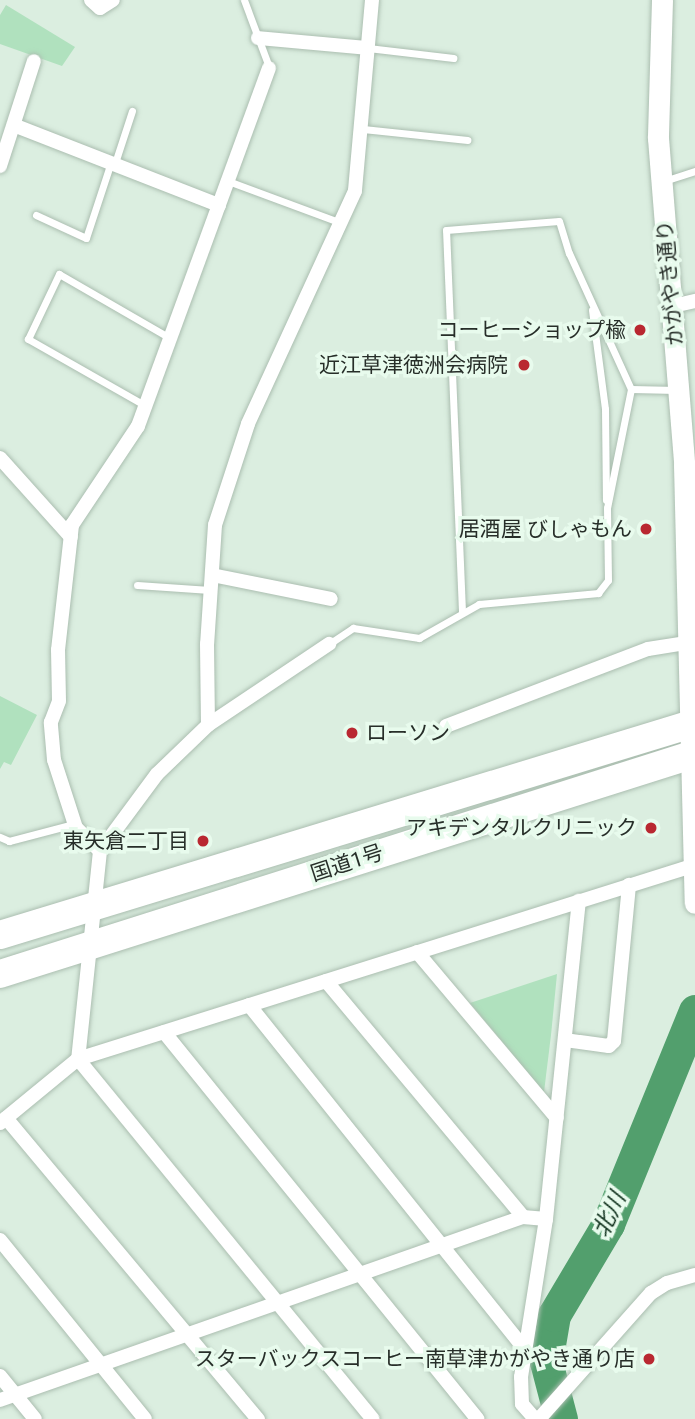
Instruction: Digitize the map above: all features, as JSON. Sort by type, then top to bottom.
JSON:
[{"type":"highway","name":"国道1号","points":[[0,936],[692,724]]},
{"type":"highway","name":"国道1号","points":[[0,974],[90,948],[692,755]]},
{"type":"street","points":[[91,0],[100,8],[113,0]]},
{"type":"street","points":[[208,725],[210,590],[215,525],[248,425],[355,191],[363,129],[372,0]]},
{"type":"street","name":"かがやき通り","points":[[662,0],[660,182],[673,306],[690,565],[687,643],[692,724],[695,903]]},
{"type":"street","points":[[258,38],[368,48]]},
{"type":"street","points":[[0,166],[16,126],[34,61]]},
{"type":"street","points":[[100,851],[74,824],[54,760],[51,722],[59,701],[58,650],[72,524],[83,503],[125,450],[147,407],[168,337],[269,68]]},
{"type":"street","points":[[16,126],[112,166],[219,205]]},
{"type":"street","points":[[673,306],[695,301]]},
{"type":"street","points":[[0,458],[71,537]]},
{"type":"street","points":[[212,575],[331,599]]},
{"type":"street","points":[[446,726],[648,649],[687,643]]},
{"type":"street","points":[[329,644],[208,725],[157,774],[100,851],[78,1059],[373,1419]]},
{"type":"street","points":[[258,1419],[3,1120],[78,1059],[694,865]]},
{"type":"street","points":[[565,1040],[609,1046],[614,1041],[629,886]]},
{"type":"street","points":[[579,901],[546,1219],[525,1350],[522,1404],[540,1417],[651,1293],[667,1283],[695,1275]]},
{"type":"street","points":[[417,952],[557,1118]]},
{"type":"street","points":[[326,981],[523,1217]]},
{"type":"street","points":[[249,1005],[525,1350]]},
{"type":"street","points":[[164,1032],[477,1419]]},
{"type":"street","points":[[0,1400],[523,1217],[546,1219]]},
{"type":"street","points":[[0,1240],[145,1419]]},
{"type":"street","points":[[0,1376],[35,1419]]},
{"type":"lane","points":[[244,0],[269,68]]},
{"type":"lane","points":[[368,48],[453,58]]},
{"type":"lane","points":[[36,215],[86,238],[132,111]]},
{"type":"lane","points":[[363,129],[467,140]]},
{"type":"lane","points":[[660,182],[695,171]]},
{"type":"lane","points":[[228,181],[339,222]]},
{"type":"lane","points":[[462,611],[446,230],[559,221],[591,304],[631,389],[607,508]]},
{"type":"lane","points":[[147,407],[28,339],[59,274],[168,337]]},
{"type":"lane","points":[[329,644],[354,628],[419,638],[462,611],[479,604],[598,593],[608,580],[605,409],[591,304]]},
{"type":"lane","points":[[631,389],[678,390]]},
{"type":"lane","points":[[137,585],[210,590]]},
{"type":"lane","points":[[0,837],[9,841],[74,824]]},
{"type":"green space","points":[[6,5],[75,47],[62,66],[0,44],[0,15]]},
{"type":"green space","points":[[0,696],[37,715],[11,765],[4,762],[0,769]]},
{"type":"green space","points":[[557,974],[551,1035],[544,1092],[470,1003]]},
{"type":"waterway","name":"北川","points":[[561,1419],[546,1362],[554,1315],[608,1224],[695,1011]]},
{"type":"place","name":"コーヒーショップ楡","points":[[640,330]]},
{"type":"place","name":"近江草津徳洲会病院","points":[[524,365]]},
{"type":"place","name":"居酒屋 びしゃもん","points":[[646,529]]},
{"type":"place","name":"ローソン","points":[[352,733]]},
{"type":"place","name":"アキデンタルクリニック","points":[[651,828]]},
{"type":"place","name":"東矢倉二丁目","points":[[203,841]]},
{"type":"place","name":"スターバックスコーヒー南草津かがやき通り店","points":[[649,1359]]}]
